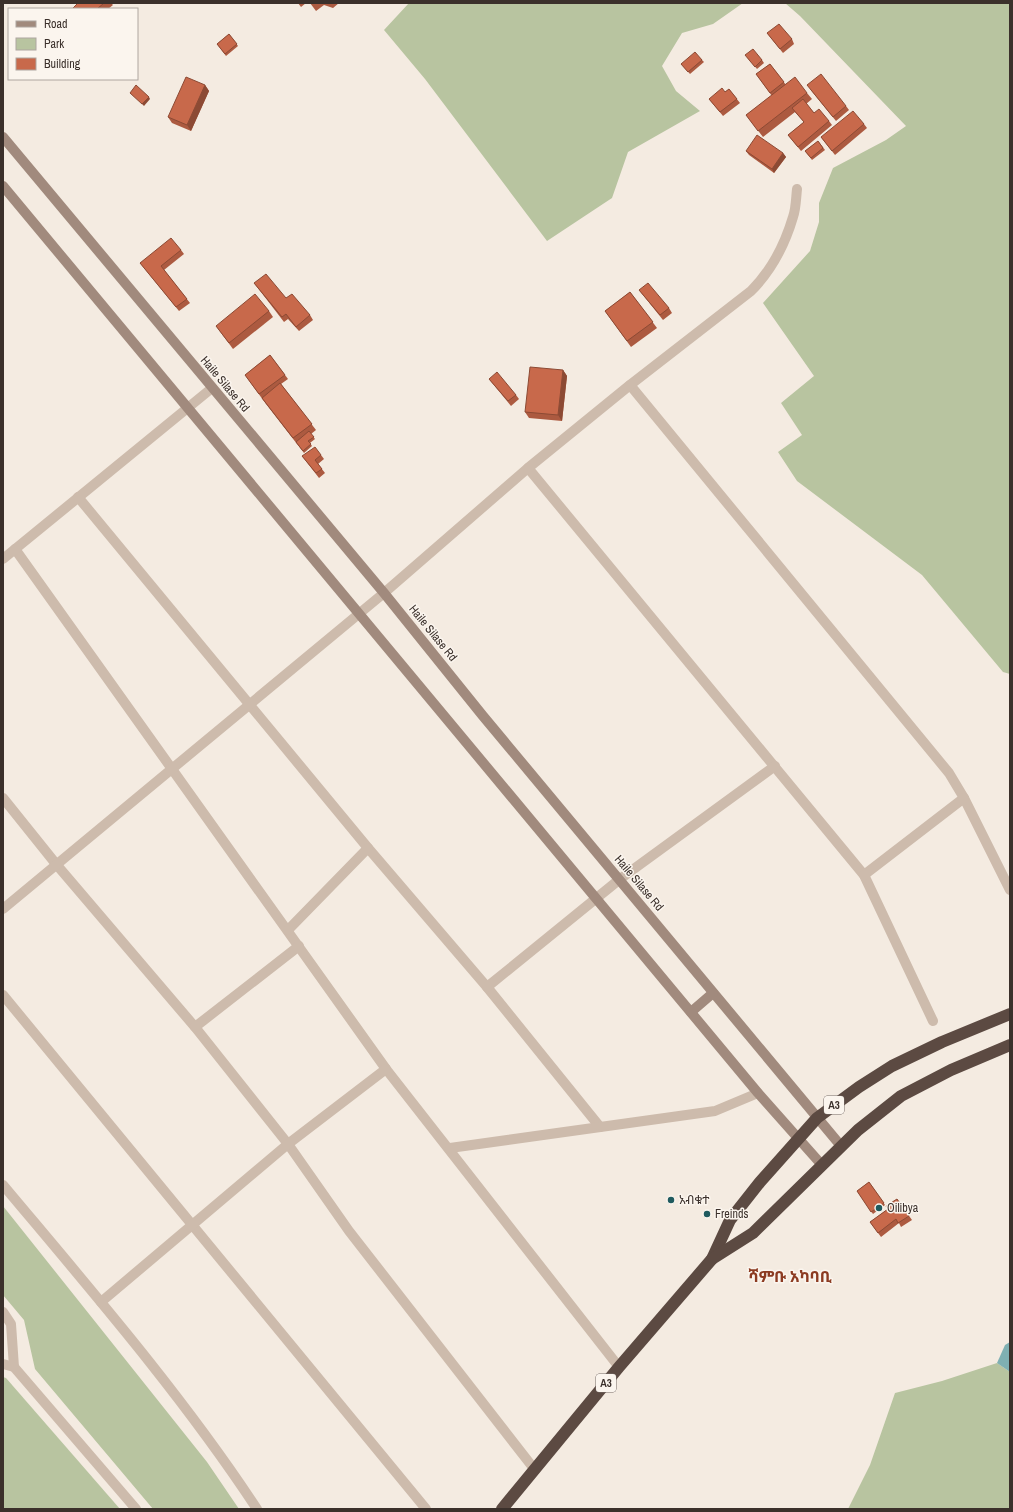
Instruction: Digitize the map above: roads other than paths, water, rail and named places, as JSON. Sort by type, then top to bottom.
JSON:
[{"type":"highway","name":"A3","points":[[502,1509],[619,1367],[712,1259],[730,1220],[760,1182],[817,1118],[859,1087],[892,1066],[942,1042],[1010,1014]]},
{"type":"highway","name":"A3","points":[[712,1259],[753,1233],[821,1164],[858,1130],[901,1096],[951,1070],[1010,1045]]},
{"type":"main road","name":"Haile Silase Rd","points":[[3,137],[384,593],[488,722],[841,1146]]},
{"type":"main road","points":[[3,186],[189,407],[358,613],[758,1093],[821,1164]]},
{"type":"main road","points":[[691,1012],[713,993]]},
{"type":"street","points":[[3,909],[358,613],[384,593],[528,468],[630,385],[751,291],[763,278],[774,260],[793,217],[797,189]]},
{"type":"street","points":[[630,385],[949,773],[964,798],[1010,890]]},
{"type":"street","points":[[3,559],[212,388]]},
{"type":"street","points":[[528,468],[864,875],[933,1021]]},
{"type":"street","points":[[78,497],[248,705],[487,987],[600,1127]]},
{"type":"street","points":[[15,549],[386,1068],[450,1148],[619,1367]]},
{"type":"street","points":[[487,987],[596,897],[775,766]]},
{"type":"street","points":[[3,798],[56,864],[195,1027],[288,1144],[349,1231],[535,1470]]},
{"type":"street","points":[[864,875],[964,798]]},
{"type":"street","points":[[288,930],[368,848]]},
{"type":"street","points":[[195,1027],[299,946]]},
{"type":"street","points":[[3,995],[194,1225],[426,1509]]},
{"type":"street","points":[[101,1302],[194,1225],[288,1144],[386,1068]]},
{"type":"street","points":[[450,1148],[715,1111],[758,1093]]},
{"type":"street","points":[[3,1185],[101,1302],[225,1460],[257,1509]]},
{"type":"street","points":[[3,1312],[11,1324],[14,1342],[14,1367]]},
{"type":"street","points":[[3,1364],[14,1367],[136,1509]]},
{"type":"water","points":[[1010,1342],[1010,1372],[997,1363],[1005,1345]]},
{"type":"place","name":"አብቁተ","points":[[671,1200]]},
{"type":"place","name":"Oilibya","points":[[879,1208]]},
{"type":"place","name":"Freinds","points":[[707,1214]]},
{"type":"district","name":"ሻምቡ አካባቢ","points":[[790,1276]]}]
